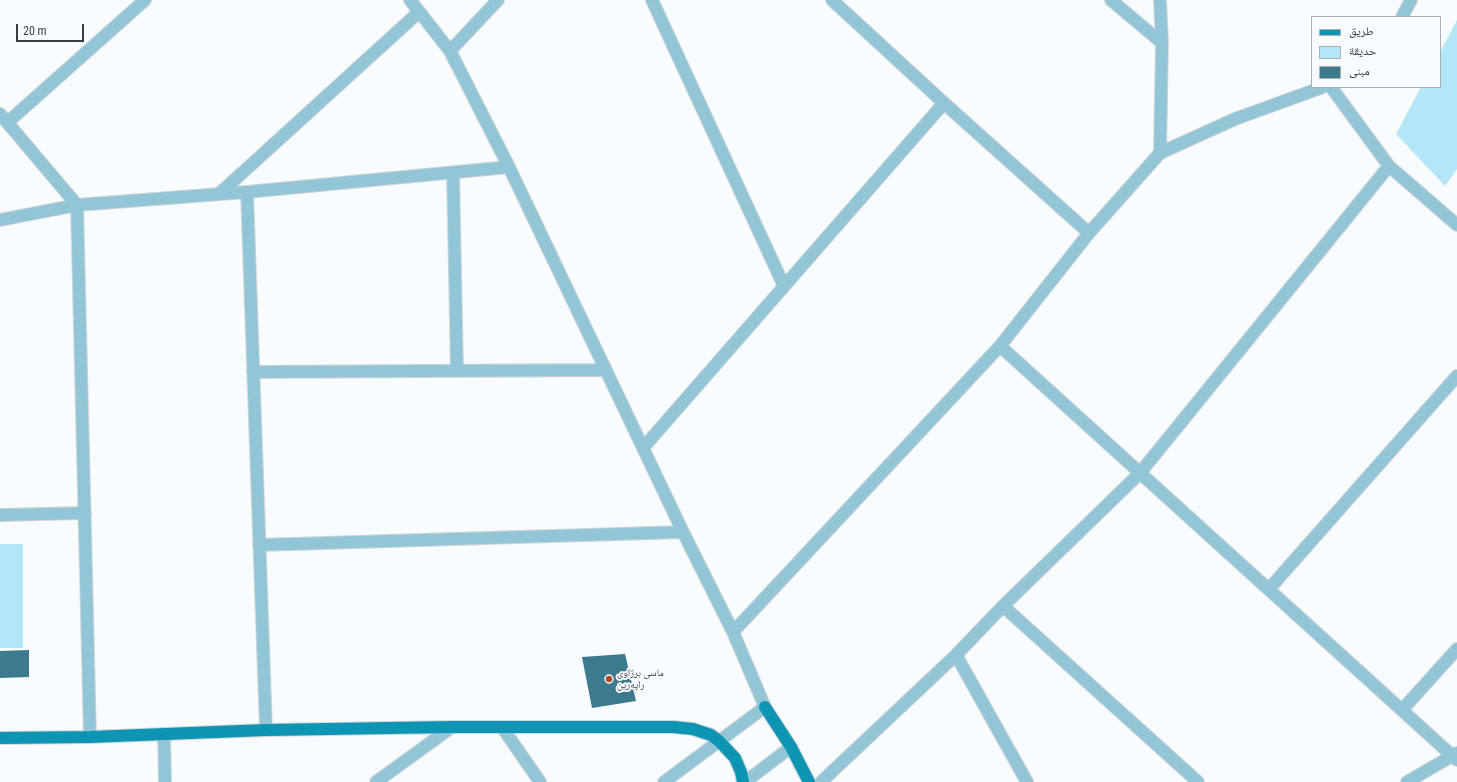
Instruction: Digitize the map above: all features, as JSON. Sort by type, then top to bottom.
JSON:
[{"type":"main road","points":[[765,707],[791,747],[809,782]]},
{"type":"main road","points":[[0,738],[90,737],[266,730],[452,727],[692,728],[711,735],[719,740],[735,758],[744,782]]},
{"type":"street","points":[[90,737],[77,205],[4,118],[145,0]]},
{"type":"street","points":[[410,0],[450,51],[509,167],[683,532],[733,632],[765,707],[664,782]]},
{"type":"street","points":[[450,51],[498,0]]},
{"type":"street","points":[[652,0],[784,286]]},
{"type":"street","points":[[832,0],[1089,233]]},
{"type":"street","points":[[1111,0],[1162,43]]},
{"type":"street","points":[[1160,0],[1162,43],[1160,152]]},
{"type":"street","points":[[1403,16],[1411,0]]},
{"type":"street","points":[[219,194],[419,12]]},
{"type":"street","points":[[733,632],[1000,346],[1089,233],[1160,152],[1235,120],[1320,88]]},
{"type":"street","points":[[1332,88],[1389,166],[1457,225]]},
{"type":"street","points":[[643,448],[944,103]]},
{"type":"street","points":[[821,782],[956,654],[1003,606],[1140,473],[1389,166]]},
{"type":"street","points":[[0,220],[77,205],[247,192],[509,167]]},
{"type":"street","points":[[453,173],[457,371]]},
{"type":"street","points":[[247,192],[266,730]]},
{"type":"street","points":[[1000,346],[1402,710],[1455,756],[1407,782]]},
{"type":"street","points":[[253,372],[606,370]]},
{"type":"street","points":[[1269,589],[1457,376]]},
{"type":"street","points":[[0,515],[85,513]]},
{"type":"street","points":[[259,545],[683,532]]},
{"type":"street","points":[[1003,606],[1198,782]]},
{"type":"street","points":[[1402,710],[1457,649]]},
{"type":"street","points":[[956,654],[1027,782]]},
{"type":"street","points":[[376,782],[452,727]]},
{"type":"street","points":[[502,727],[540,782]]},
{"type":"street","points":[[164,734],[165,782]]},
{"type":"street","points":[[744,782],[791,747]]},
{"type":"green space","points":[[1457,20],[1457,169],[1445,186],[1396,134],[1420,88],[1441,88],[1441,50]]},
{"type":"green space","points":[[0,544],[23,544],[23,648],[0,648]]},
{"type":"building","points":[[29,650],[29,677],[0,678],[0,651]]},
{"type":"building","name":"ماسی برژاوی راپەرین","points":[[625,654],[636,701],[592,708],[582,657]]},
{"type":"place","name":"ماسی برژاوی راپەرین","points":[[609,679]]}]
